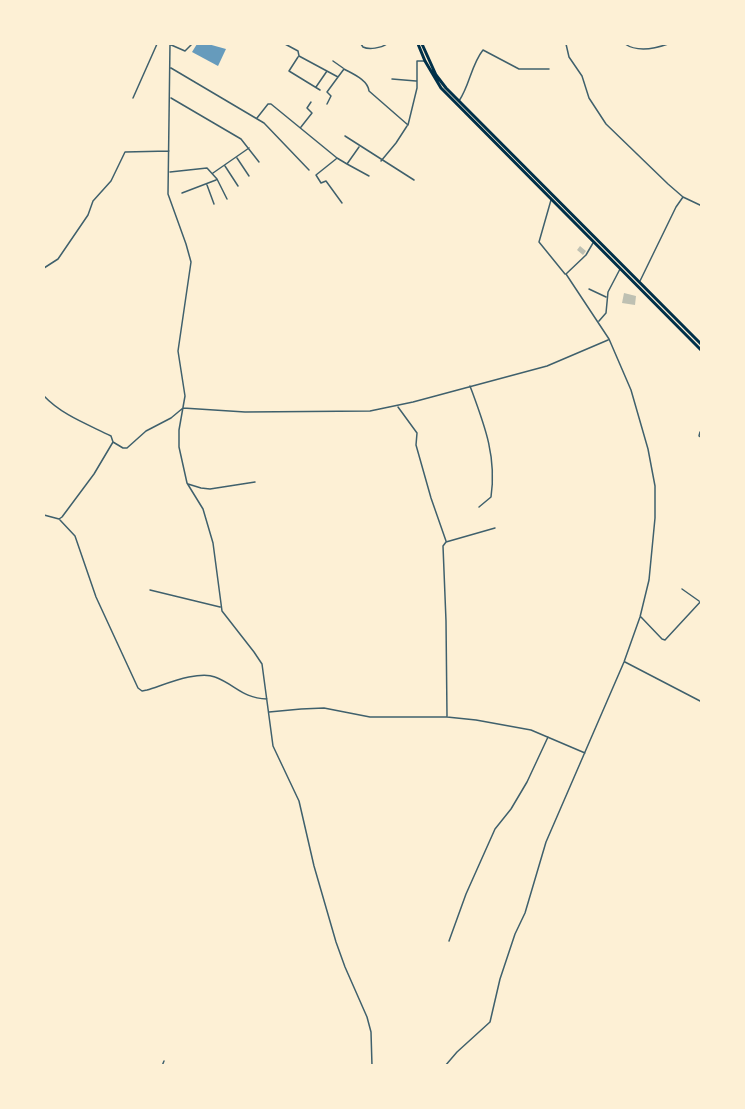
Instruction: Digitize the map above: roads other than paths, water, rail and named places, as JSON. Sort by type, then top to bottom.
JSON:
[{"type":"main road","points":[[420,44],[425,61],[441,88],[702,351]]},
{"type":"main road","points":[[420,44],[436,75],[459,101],[702,345]]},
{"type":"street","points":[[133,98],[157,44]]},
{"type":"street","points":[[192,44],[185,51],[169,44],[168,194],[191,262],[178,351],[185,396],[179,439],[187,483],[203,509],[213,543],[221,608],[224,616],[243,636],[262,664],[273,746],[299,801],[314,866],[336,942],[367,1017],[371,1032],[372,1065]]},
{"type":"street","points":[[285,44],[299,51],[299,56],[289,71],[320,90]]},
{"type":"street","points":[[361,44],[366,48],[387,44]]},
{"type":"street","points":[[566,44],[569,57],[582,76],[590,98],[606,124],[683,197],[702,206]]},
{"type":"street","points":[[625,44],[641,49],[668,44]]},
{"type":"street","points":[[459,101],[466,91],[476,61],[483,50],[519,69],[549,69]]},
{"type":"street","points":[[299,56],[338,77]]},
{"type":"street","points":[[333,61],[368,84],[369,91],[408,125]]},
{"type":"street","points":[[381,161],[408,125],[417,81],[417,61],[425,61]]},
{"type":"street","points":[[170,68],[264,123],[309,170]]},
{"type":"street","points":[[327,104],[331,96],[328,91],[344,69]]},
{"type":"street","points":[[315,87],[327,70]]},
{"type":"street","points":[[392,79],[417,81]]},
{"type":"street","points":[[170,97],[241,139],[259,162]]},
{"type":"street","points":[[300,127],[312,112],[307,108],[311,102]]},
{"type":"street","points":[[257,119],[269,104],[337,158],[369,176]]},
{"type":"street","points":[[345,136],[414,180]]},
{"type":"street","points":[[347,164],[359,146]]},
{"type":"street","points":[[213,173],[249,148]]},
{"type":"street","points":[[44,268],[58,259],[88,215],[93,201],[111,181],[124,152],[170,152]]},
{"type":"street","points":[[237,157],[249,176]]},
{"type":"street","points":[[337,158],[315,175],[321,183],[326,182],[342,202]]},
{"type":"street","points":[[224,165],[238,186]]},
{"type":"street","points":[[169,172],[205,167],[213,173],[227,199]]},
{"type":"street","points":[[182,193],[217,179]]},
{"type":"street","points":[[207,184],[214,204]]},
{"type":"street","points":[[639,283],[683,197]]},
{"type":"street","points":[[445,1065],[490,1022],[515,934],[525,913],[546,842],[624,662],[640,617],[654,548],[655,486],[648,449],[634,400],[609,339],[566,274],[539,242],[551,199]]},
{"type":"street","points":[[566,274],[586,255],[594,241]]},
{"type":"street","points":[[598,323],[607,310],[607,297],[612,282],[621,269]]},
{"type":"street","points":[[589,289],[607,297]]},
{"type":"street","points":[[112,442],[127,448],[146,431],[171,418],[183,408],[245,412],[370,411],[398,406],[547,366],[609,339]]},
{"type":"street","points":[[470,385],[486,430],[494,466],[491,497],[479,507]]},
{"type":"street","points":[[44,396],[68,416],[114,439],[94,474],[59,519]]},
{"type":"street","points":[[398,406],[417,433],[416,445],[431,498],[447,542]]},
{"type":"street","points":[[700,432],[699,436],[702,438]]},
{"type":"street","points":[[187,483],[205,489],[255,482]]},
{"type":"street","points":[[44,515],[59,519],[75,536],[96,597],[138,688],[142,691],[207,675],[224,681],[252,698],[267,699]]},
{"type":"street","points":[[447,717],[443,546],[447,542],[495,528]]},
{"type":"street","points":[[150,590],[221,608]]},
{"type":"street","points":[[640,617],[665,640],[701,601],[682,590]]},
{"type":"street","points":[[624,662],[702,702]]},
{"type":"street","points":[[268,712],[324,708],[370,717],[447,717],[507,725],[549,736],[585,753]]},
{"type":"street","points":[[449,941],[466,894],[495,829],[511,809],[527,782],[549,736]]},
{"type":"street","points":[[162,1065],[164,1060]]},
{"type":"water","points":[[197,44],[208,44],[226,49],[218,66],[192,52]]}]
